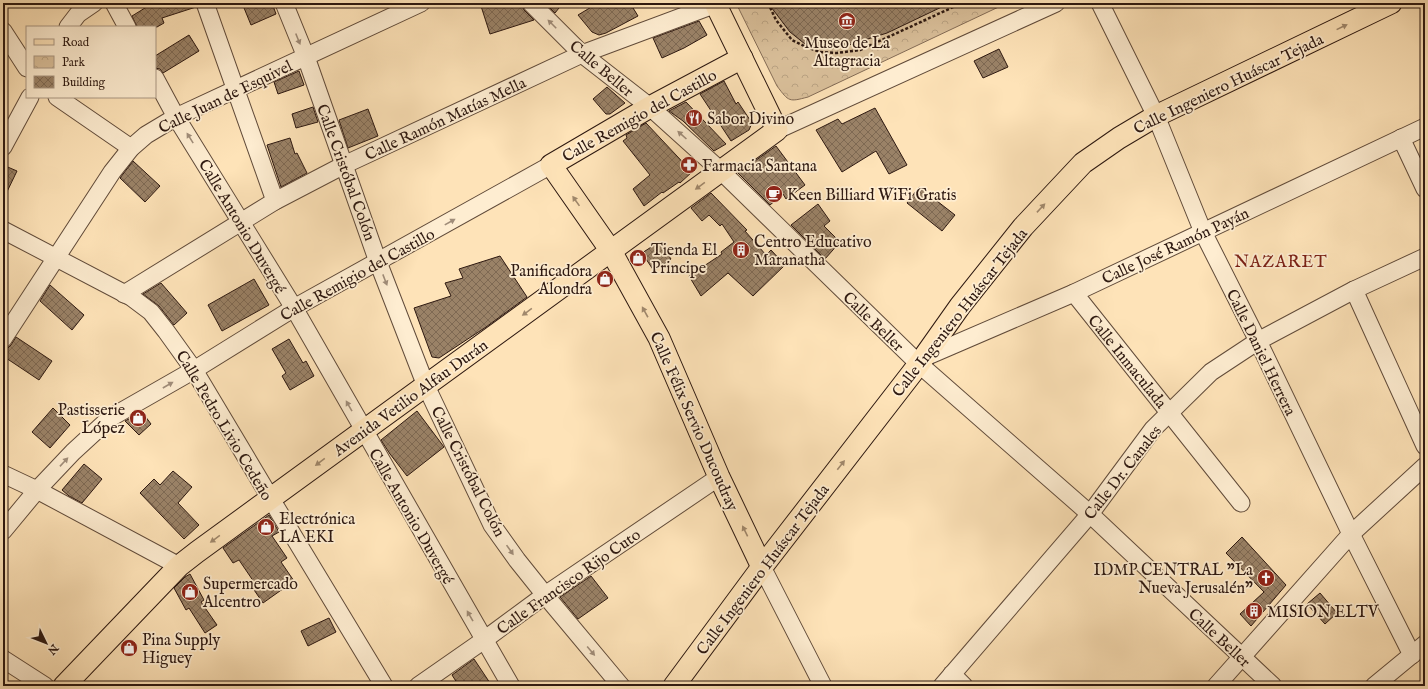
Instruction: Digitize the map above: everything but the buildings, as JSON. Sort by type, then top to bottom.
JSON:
[{"type":"main road","name":"Calle Ingeniero Huáscar Tejada","points":[[674,686],[762,566],[921,361],[960,306],[1023,228],[1083,163],[1119,138],[1156,116],[1391,3]]},
{"type":"main road","points":[[716,4],[777,130]]},
{"type":"main road","name":"Calle Remigio del Castillo","points":[[550,165],[650,107],[742,58]]},
{"type":"main road","name":"Avenida Vetilio Alfau Durán","points":[[64,686],[179,566],[363,430],[426,386],[777,130]]},
{"type":"main road","name":"Calle Félix Servio Ducoudray","points":[[550,165],[611,251],[659,338],[719,477],[762,566]]},
{"type":"street","points":[[69,26],[78,14],[94,3]]},
{"type":"street","points":[[114,3],[126,26]]},
{"type":"street","points":[[205,3],[275,201]]},
{"type":"street","name":"Calle Cristóbal Colón","points":[[284,3],[306,57],[378,262],[426,386],[492,524],[544,595],[621,686]]},
{"type":"street","name":"Calle Juan de Esquivel","points":[[3,339],[112,172],[132,148],[146,135],[176,117],[421,3]]},
{"type":"street","name":"Calle Beller","points":[[531,3],[582,54],[650,107],[721,171],[921,361],[1090,514],[1273,686]]},
{"type":"street","points":[[777,130],[1056,3]]},
{"type":"street","name":"Calle Daniel Herrera","points":[[1100,3],[1156,116],[1203,232],[1258,341],[1351,534],[1419,649]]},
{"type":"street","name":"Calle Ramón Matías Mella","points":[[124,294],[275,201],[344,165],[582,54],[716,4]]},
{"type":"street","points":[[3,31],[26,66]]},
{"type":"street","name":"Calle Antonio Duvergé","points":[[156,80],[176,117],[294,308],[511,686]]},
{"type":"street","points":[[3,147],[29,98]]},
{"type":"street","points":[[58,98],[132,148]]},
{"type":"street","name":"Calle José Ramón Payán","points":[[921,361],[1074,293],[1425,127]]},
{"type":"street","points":[[1401,138],[1425,188]]},
{"type":"street","name":"Calle Remigio del Castillo","points":[[3,531],[37,490],[73,452],[110,418],[194,370],[294,308],[550,165]]},
{"type":"street","name":"Calle Pedro Livio Cedeño","points":[[3,230],[131,297],[151,312],[194,370],[384,686]]},
{"type":"street","name":"Calle Dr. Canales","points":[[947,680],[1090,514],[1153,429],[1170,414],[1211,372],[1258,341],[1354,290],[1425,258]]},
{"type":"street","points":[[1354,290],[1425,446]]},
{"type":"street","name":"Calle Inmaculada","points":[[1074,293],[1241,503]]},
{"type":"street","points":[[1216,686],[1351,534],[1425,466]]},
{"type":"street","points":[[3,474],[37,490],[179,566]]},
{"type":"street","name":"Calle Francisco Rijo Cuto","points":[[418,686],[484,640],[544,595],[719,477]]},
{"type":"street","name":"Calle Félix Servio Ducoudray","points":[[762,566],[823,686]]},
{"type":"street","points":[[1374,686],[1419,649]]},
{"type":"street","points":[[3,659],[45,686]]},
{"type":"street","points":[[947,680],[964,686]]},
{"type":"path","points":[[768,3],[776,20],[792,40],[820,52],[836,53],[860,50],[962,3]]},
{"type":"green space","points":[[736,3],[1007,3],[808,97],[793,100],[787,98],[777,86]]},
{"type":"place","name":"Museo de La Altagracia","points":[[847,21]]},
{"type":"place","name":"Sabor Divino","points":[[694,118]]},
{"type":"place","name":"Farmacia Santana","points":[[689,165]]},
{"type":"place","name":"Keen Billiard WiFi Gratis","points":[[774,194]]},
{"type":"place","name":"Centro Educativo Maranatha","points":[[741,250]]},
{"type":"place","name":"Tienda El Principe","points":[[638,258]]},
{"type":"place","name":"Panificadora Alondra","points":[[605,279]]},
{"type":"place","name":"Pastisserie López","points":[[138,418]]},
{"type":"place","name":"Electrónica LA EKI","points":[[266,527]]},
{"type":"place","name":"IDMP CENTRAL \"La Nueva Jerusalén\"","points":[[1266,578]]},
{"type":"place","name":"Supermercado Alcentro","points":[[190,592]]},
{"type":"place","name":"MISION ELTV","points":[[1254,611]]},
{"type":"place","name":"Pina Supply Higuey","points":[[129,648]]},
{"type":"district","name":"NAZARET","points":[[1281,261]]}]
